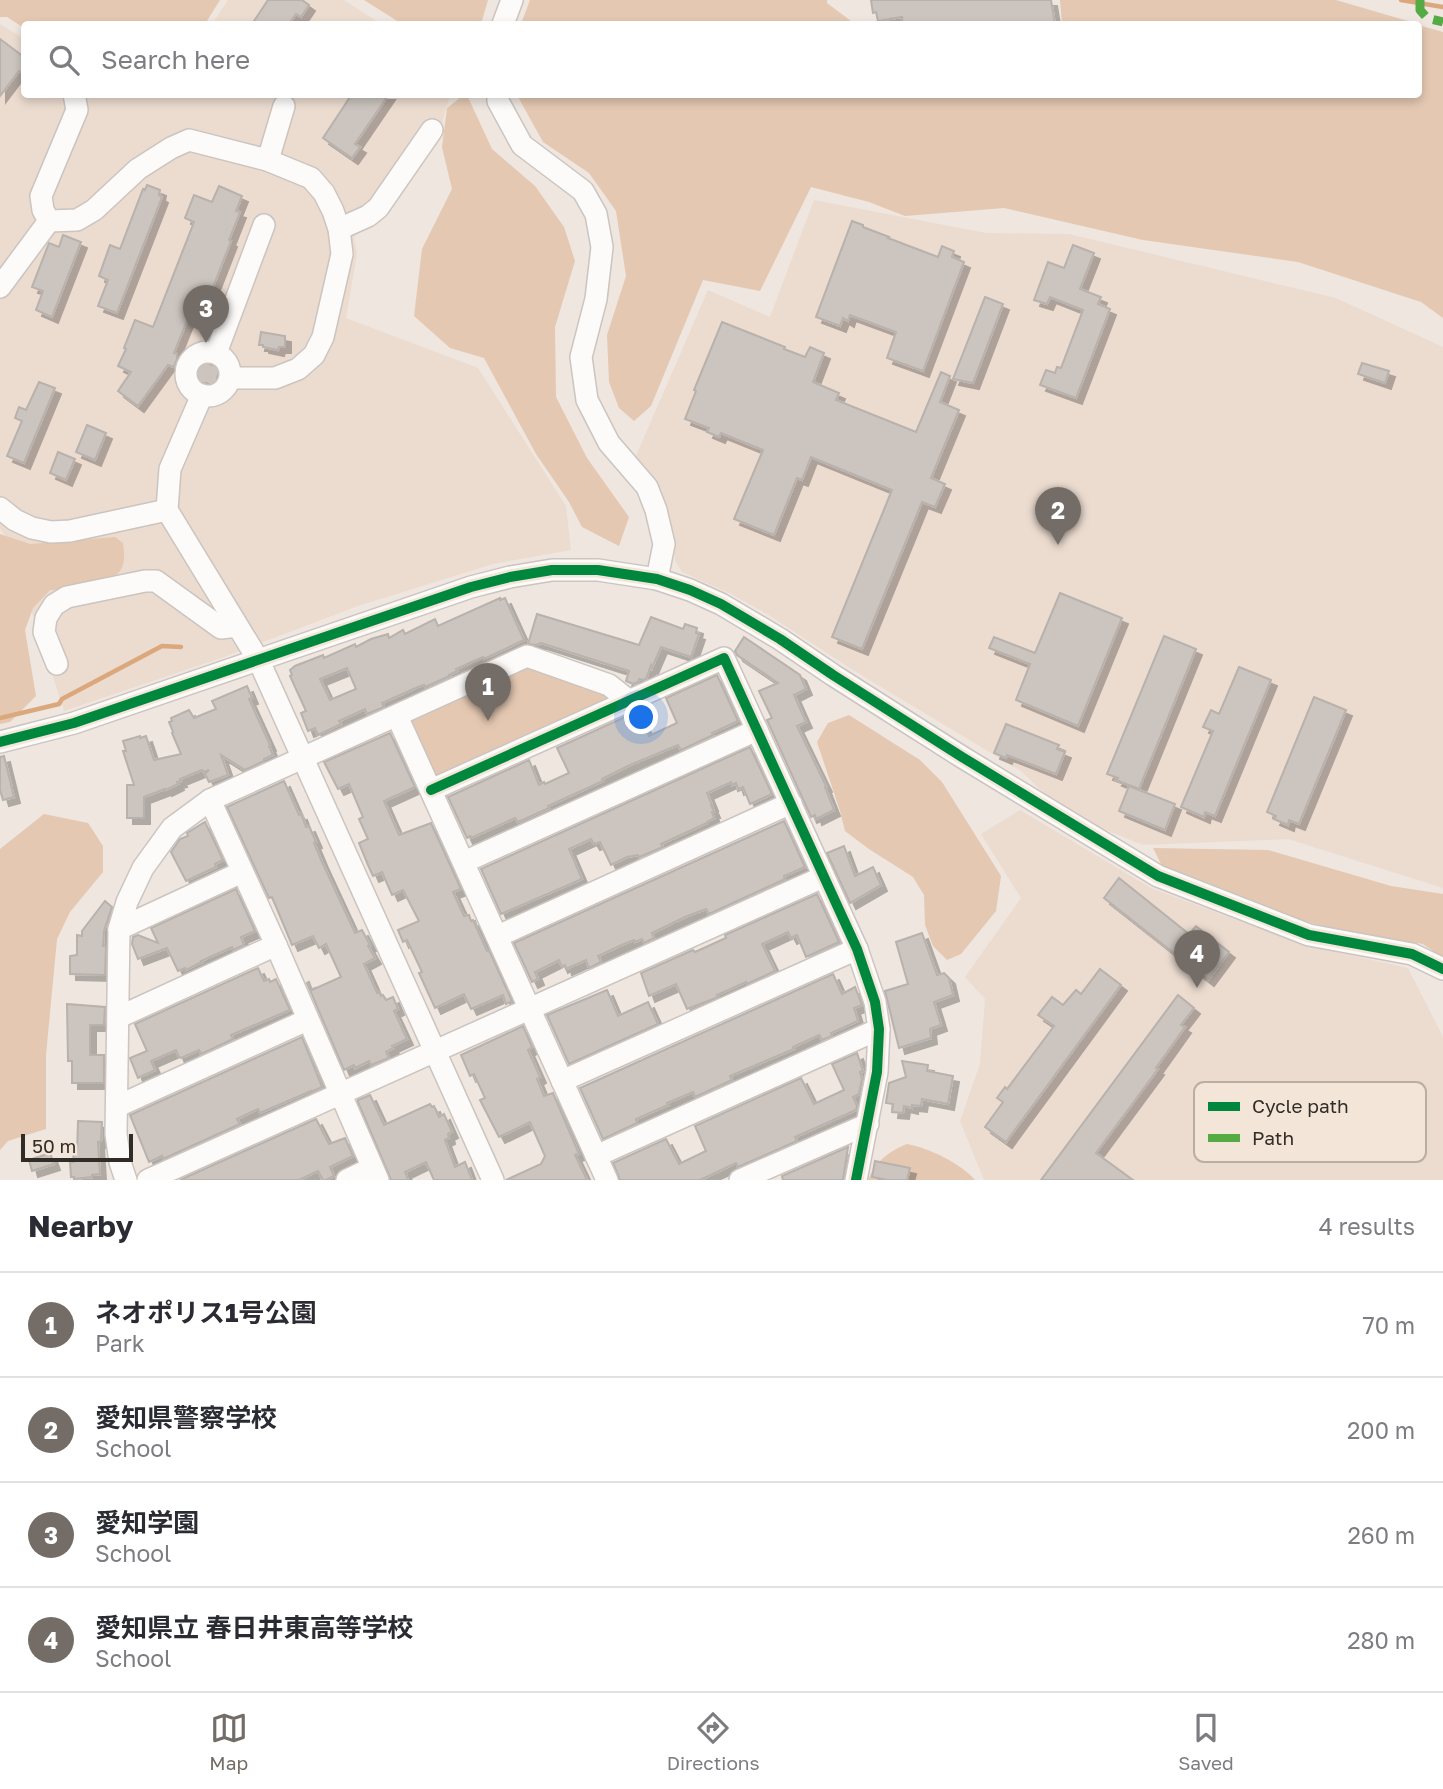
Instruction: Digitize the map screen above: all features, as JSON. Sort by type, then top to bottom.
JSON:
[{"type":"street","points":[[504,21],[512,0]]},
{"type":"street","points":[[49,221],[43,210],[41,195],[76,110],[74,98]]},
{"type":"street","points":[[498,98],[522,145],[583,191],[596,214],[602,247],[596,299],[581,357],[586,400],[609,443],[647,488],[656,510],[664,544],[657,579]]},
{"type":"street","points":[[268,160],[284,106]]},
{"type":"street","points":[[339,229],[368,216],[378,208],[432,130]]},
{"type":"street","points":[[49,221],[76,220],[94,210],[138,169],[170,148],[189,140],[268,160],[311,177],[324,193],[332,211],[339,229],[342,254],[323,337],[314,355],[298,369],[275,378],[229,378]]},
{"type":"street","points":[[0,287],[49,221]]},
{"type":"street","points":[[216,353],[264,225]]},
{"type":"street","points":[[210,351],[226,360],[229,378],[219,393],[202,395],[188,384],[186,367],[193,357],[210,351]]},
{"type":"street","points":[[202,395],[170,469],[167,510],[259,661],[493,1180]]},
{"type":"street","points":[[0,508],[15,520],[32,528],[51,532],[70,531],[167,510]]},
{"type":"street","points":[[0,742],[74,723],[471,587],[510,577],[552,570],[598,570],[657,579],[721,604],[962,757],[1158,876],[1309,935],[1412,954],[1443,969]]},
{"type":"street","points":[[57,664],[44,632],[46,618],[54,605],[67,597],[156,581],[221,628],[237,626]]},
{"type":"street","points":[[126,1180],[116,1134],[119,929],[127,902],[143,868],[172,828],[210,800],[527,656],[609,685],[628,700]]},
{"type":"street","points":[[431,790],[723,658],[857,949],[876,1002],[879,1030],[877,1072],[856,1180]]},
{"type":"street","points":[[397,716],[607,1180]]},
{"type":"street","points":[[464,862],[757,730]]},
{"type":"street","points":[[210,800],[375,1174],[346,1180]]},
{"type":"street","points":[[498,936],[791,803]]},
{"type":"street","points":[[119,929],[242,872]]},
{"type":"street","points":[[148,1180],[823,877]]},
{"type":"street","points":[[119,1017],[276,946]]},
{"type":"street","points":[[562,1081],[857,949]]},
{"type":"street","points":[[117,1106],[307,1020]]},
{"type":"street","points":[[596,1156],[879,1030]]},
{"type":"street","points":[[740,1180],[868,1124]]},
{"type":"shaded area","points":[[0,0],[220,0],[207,21],[21,21],[21,26],[7,17],[0,17]]},
{"type":"shaded area","points":[[228,0],[344,0],[376,21],[214,21]]},
{"type":"shaded area","points":[[364,0],[488,0],[482,21],[397,21]]},
{"type":"shaded area","points":[[530,0],[827,0],[827,3],[851,21],[522,21]]},
{"type":"shaded area","points":[[1060,0],[1336,0],[1408,21],[1062,21]]},
{"type":"shaded area","points":[[0,24],[21,37],[21,98],[449,98],[440,130],[381,217],[354,237],[357,254],[346,318],[478,368],[566,506],[571,550],[493,564],[358,606],[224,657],[64,711],[30,606],[16,549],[0,529]]},
{"type":"shaded area","points":[[1422,26],[1443,32],[1443,318],[1421,302],[1298,262],[1143,240],[1004,208],[905,216],[869,202],[811,187],[760,291],[703,280],[651,406],[634,421],[619,408],[609,382],[607,335],[626,276],[616,211],[589,173],[543,142],[519,98],[1422,98]]},
{"type":"shaded area","points":[[460,98],[468,98],[492,149],[535,186],[564,227],[575,261],[555,327],[556,397],[587,458],[629,517],[619,546],[582,527],[569,502],[536,454],[484,358],[450,348],[414,316],[422,249],[452,189],[442,147],[447,108]]},
{"type":"shaded area","points":[[814,200],[986,233],[1069,234],[1336,298],[1443,347],[1443,888],[1288,839],[1143,845],[1066,814],[1021,771],[856,672],[767,614],[682,572],[675,560],[666,505],[651,478],[635,458],[708,290],[770,317]]},
{"type":"shaded area","points":[[0,534],[30,544],[115,537],[123,543],[124,557],[122,568],[115,576],[87,586],[50,590],[33,608],[25,630],[36,696],[10,722],[0,724]]},
{"type":"shaded area","points":[[526,666],[604,690],[606,702],[440,778],[432,775],[408,724],[411,717]]},
{"type":"shaded area","points":[[849,715],[920,760],[942,782],[1001,876],[996,911],[961,954],[947,960],[933,946],[925,925],[924,895],[913,877],[845,831],[817,742],[828,723]]},
{"type":"shaded area","points":[[1020,810],[1151,888],[1301,944],[1408,968],[1443,1037],[1443,1180],[984,1180],[960,1121],[980,1064],[985,999],[965,977],[1021,898],[981,834]]},
{"type":"shaded area","points":[[44,814],[88,823],[103,846],[103,872],[70,912],[57,939],[46,1055],[46,1129],[8,1141],[0,1150],[0,849]]},
{"type":"shaded area","points":[[1153,848],[1268,850],[1391,886],[1443,894],[1443,958],[1423,944],[1332,929],[1272,911],[1164,870]]},
{"type":"shaded area","points":[[907,1144],[944,1157],[975,1180],[868,1180],[884,1157]]},
{"type":"building","points":[[268,0],[302,0],[309,5],[301,17],[296,14],[291,21],[254,21]]},
{"type":"building","points":[[871,0],[1051,0],[1054,21],[903,21],[902,17],[878,21],[876,12],[873,13]]},
{"type":"building","points":[[0,39],[21,55],[21,73],[19,71],[0,96]]},
{"type":"building","points":[[349,98],[386,98],[355,144],[360,147],[352,158],[323,138]]},
{"type":"building","points":[[147,185],[160,190],[159,195],[162,197],[117,313],[98,306],[108,280],[99,276],[110,245],[120,249],[143,189],[145,190]]},
{"type":"building","points":[[219,186],[242,196],[236,211],[240,212],[229,240],[231,241],[206,305],[195,301],[174,353],[177,354],[177,359],[174,367],[168,365],[138,406],[118,391],[131,372],[118,366],[126,349],[124,348],[135,320],[153,327],[194,222],[185,218],[194,195],[212,202]]},
{"type":"building","points":[[852,221],[938,257],[942,246],[954,251],[952,257],[964,262],[923,371],[887,358],[896,332],[850,315],[848,321],[843,318],[840,326],[816,317]]},
{"type":"building","points":[[63,235],[81,242],[52,317],[36,310],[43,291],[32,287],[49,243],[59,247]]},
{"type":"building","points":[[1073,245],[1094,253],[1080,289],[1101,297],[1098,304],[1110,309],[1076,398],[1040,385],[1046,370],[1055,373],[1057,367],[1061,368],[1083,310],[1050,297],[1047,304],[1034,300],[1048,262],[1064,268]]},
{"type":"building","points":[[985,297],[1003,304],[973,383],[953,379]]},
{"type":"building","points":[[722,322],[805,357],[810,347],[824,353],[813,382],[839,393],[836,400],[916,432],[941,372],[950,376],[940,402],[959,410],[931,478],[945,484],[935,507],[922,502],[862,649],[832,637],[892,490],[811,457],[802,480],[797,478],[774,535],[734,519],[763,450],[721,433],[719,437],[707,432],[709,428],[685,419]]},
{"type":"building","points":[[261,332],[285,336],[285,347],[279,347],[278,350],[259,345]]},
{"type":"building","points":[[205,360],[221,369],[217,377],[218,383],[212,387],[207,383],[198,383],[195,377],[194,370]]},
{"type":"building","points":[[1362,363],[1389,371],[1385,383],[1358,374]]},
{"type":"building","points":[[39,382],[55,388],[24,463],[7,456],[22,421],[15,418],[19,407],[26,410]]},
{"type":"building","points":[[87,425],[106,433],[95,460],[76,452]]},
{"type":"building","points":[[58,452],[75,459],[66,480],[50,473]]},
{"type":"building","points":[[1060,593],[1122,618],[1078,726],[1016,700],[1030,664],[989,648],[994,637],[1035,653]]},
{"type":"building","points":[[505,598],[524,640],[456,669],[450,676],[382,703],[384,707],[367,714],[365,709],[318,735],[315,728],[308,731],[301,713],[306,711],[290,676],[290,670],[355,644],[356,647],[388,634],[389,638],[403,630],[405,634],[435,619],[438,626]],"holes":[[[347,668],[356,689],[330,700],[320,679]]]},
{"type":"building","points":[[537,614],[639,645],[651,617],[683,629],[685,624],[697,628],[696,633],[699,634],[691,657],[661,647],[646,679],[639,679],[633,684],[626,681],[629,671],[541,643],[528,644]]},
{"type":"building","points":[[1164,636],[1196,649],[1139,789],[1107,774]]},
{"type":"building","points":[[744,637],[800,675],[806,689],[794,695],[806,722],[797,726],[826,786],[834,810],[816,819],[815,815],[811,817],[767,720],[772,718],[759,691],[778,683],[737,655],[735,651]]},
{"type":"building","points":[[1239,667],[1271,680],[1215,816],[1205,812],[1204,817],[1181,807],[1213,731],[1203,727],[1211,710],[1219,714]]},
{"type":"building","points":[[717,675],[738,721],[681,750],[678,745],[630,765],[518,822],[515,818],[467,838],[448,797],[529,760],[539,785],[544,782],[545,784],[569,773],[557,748],[638,711],[649,736],[677,723],[666,698]]},
{"type":"building","points":[[247,686],[252,698],[249,699],[273,755],[245,770],[221,755],[228,775],[209,782],[205,774],[209,770],[202,770],[180,779],[178,784],[166,790],[144,797],[144,818],[127,818],[127,785],[134,785],[123,751],[126,751],[123,741],[146,736],[154,760],[181,754],[172,733],[169,722],[172,721],[171,718],[189,710],[194,718],[216,709],[212,701]]},
{"type":"building","points":[[1314,697],[1346,710],[1299,824],[1289,820],[1288,825],[1274,819],[1276,816],[1267,812]]},
{"type":"building","points":[[1006,724],[1059,745],[1057,749],[1065,752],[1056,774],[1007,755],[1006,758],[994,753]]},
{"type":"building","points":[[390,733],[415,787],[384,801],[399,835],[431,823],[461,889],[453,892],[464,916],[469,915],[471,921],[473,920],[512,1001],[506,1004],[503,995],[471,1009],[464,994],[435,1008],[407,940],[403,942],[398,930],[419,921],[403,890],[392,895],[382,872],[373,876],[368,865],[359,843],[368,839],[359,819],[363,817],[349,784],[338,789],[324,762]]},
{"type":"building","points":[[750,747],[772,794],[750,804],[743,787],[738,789],[736,783],[732,785],[731,782],[707,793],[714,818],[707,823],[661,844],[663,847],[639,857],[627,857],[611,865],[600,842],[594,844],[591,839],[569,849],[582,879],[501,914],[481,869]]},
{"type":"building","points":[[4,756],[14,797],[3,800],[0,790],[0,757]]},
{"type":"building","points":[[284,781],[299,815],[301,814],[306,827],[309,826],[322,862],[355,933],[362,930],[370,945],[368,946],[375,958],[364,964],[377,993],[383,995],[386,1000],[393,997],[398,1009],[394,1011],[407,1039],[386,1052],[389,1058],[371,1065],[369,1061],[344,1070],[307,983],[309,982],[312,990],[341,977],[326,944],[319,948],[313,936],[292,945],[272,897],[269,898],[227,807]]},
{"type":"building","points":[[1129,786],[1175,804],[1165,830],[1119,811]]},
{"type":"building","points":[[784,821],[805,867],[709,914],[706,909],[685,917],[652,933],[654,938],[644,943],[642,939],[635,942],[634,940],[598,956],[601,962],[589,968],[586,960],[566,969],[559,960],[535,972],[538,979],[532,982],[514,943]]},
{"type":"building","points":[[205,822],[223,860],[215,864],[216,867],[186,881],[171,852],[180,839]]},
{"type":"building","points":[[844,846],[855,876],[873,867],[881,885],[850,903],[827,853]]},
{"type":"building","points":[[1119,878],[1189,934],[1196,926],[1229,952],[1208,980],[1104,898]]},
{"type":"building","points":[[236,889],[255,931],[241,937],[244,945],[233,950],[232,947],[186,970],[185,968],[178,971],[167,948],[138,959],[132,944],[133,937],[138,935],[158,943],[151,928]]},
{"type":"building","points":[[817,894],[839,942],[806,957],[797,935],[791,938],[788,932],[762,944],[775,971],[747,984],[746,982],[687,1009],[676,984],[649,996],[641,973],[693,950],[695,952],[726,938],[725,935]]},
{"type":"building","points":[[105,901],[112,907],[104,931],[105,975],[70,974],[70,956],[77,955],[77,935],[82,936],[82,931]]},
{"type":"building","points":[[922,933],[937,975],[944,973],[949,978],[953,995],[934,1002],[941,1025],[930,1029],[931,1038],[899,1048],[885,991],[908,984],[896,942]]},
{"type":"building","points":[[258,968],[264,981],[276,979],[290,1010],[231,1035],[233,1039],[201,1054],[199,1050],[181,1058],[176,1050],[151,1061],[155,1070],[138,1078],[130,1058],[147,1051],[135,1024]]},
{"type":"building","points":[[1100,969],[1121,985],[1006,1142],[985,1127],[1003,1102],[997,1098],[1005,1087],[1007,1089],[1054,1026],[1038,1015],[1052,997],[1063,1005],[1076,990],[1081,994]]},
{"type":"building","points":[[833,974],[842,994],[855,987],[862,1005],[854,1008],[858,1021],[831,1033],[832,1036],[822,1040],[819,1035],[793,1047],[794,1049],[730,1076],[732,1080],[695,1097],[693,1092],[667,1103],[668,1105],[636,1119],[637,1123],[603,1139],[580,1088]]},
{"type":"building","points":[[607,990],[618,1016],[648,1002],[658,1024],[569,1064],[547,1015]]},
{"type":"building","points":[[1178,995],[1194,1008],[1181,1025],[1185,1027],[1156,1068],[1158,1069],[1096,1153],[1133,1180],[1041,1180]]},
{"type":"building","points":[[67,1004],[105,1007],[104,1024],[90,1025],[90,1055],[104,1055],[104,1083],[72,1083],[72,1061],[68,1061]]},
{"type":"building","points":[[523,1026],[532,1047],[528,1050],[540,1077],[537,1079],[544,1096],[553,1093],[587,1180],[506,1180],[541,1164],[545,1156],[530,1122],[499,1137],[480,1100],[485,1098],[474,1074],[470,1076],[461,1055]]},
{"type":"building","points":[[302,1037],[322,1087],[260,1113],[258,1109],[237,1119],[240,1124],[163,1159],[162,1156],[149,1162],[130,1115]]},
{"type":"building","points":[[857,1053],[863,1071],[860,1072],[862,1079],[859,1094],[853,1097],[856,1110],[795,1137],[797,1141],[738,1167],[736,1163],[700,1180],[620,1180],[613,1163],[666,1139],[679,1164],[706,1151],[695,1126],[801,1078],[814,1104],[844,1090],[832,1064]]},
{"type":"building","points":[[902,1061],[928,1065],[927,1071],[953,1076],[948,1104],[922,1099],[921,1106],[904,1106],[903,1113],[892,1112],[893,1104],[886,1103],[889,1083],[906,1077]]},
{"type":"building","points":[[370,1095],[384,1125],[430,1104],[434,1106],[439,1117],[444,1114],[452,1132],[445,1140],[455,1167],[465,1162],[472,1180],[434,1180],[426,1162],[405,1172],[408,1180],[391,1180],[358,1102]]},
{"type":"building","points":[[316,1119],[329,1144],[345,1138],[353,1156],[330,1167],[334,1176],[326,1180],[323,1180],[318,1171],[299,1180],[180,1180]]},
{"type":"building","points":[[78,1121],[102,1122],[101,1142],[98,1142],[100,1174],[74,1179],[71,1177],[70,1162],[74,1162],[73,1153],[77,1153]]},
{"type":"building","points":[[848,1147],[843,1180],[783,1180],[782,1176]]},
{"type":"building","points":[[50,1153],[54,1164],[32,1171],[29,1160]]},
{"type":"building","points":[[875,1161],[910,1168],[907,1180],[872,1177]]},
{"type":"waterway","points":[[1401,0],[1443,7]]},
{"type":"waterway","points":[[0,718],[59,704],[62,699],[162,646],[181,647]]},
{"type":"marked path","points":[[1420,0],[1420,10],[1427,18],[1443,22]]},
{"type":"cycle path","points":[[0,742],[74,723],[471,587],[510,577],[552,570],[598,570],[657,579],[721,604],[962,757],[1158,876],[1309,935],[1412,954],[1443,969]]},
{"type":"cycle path","points":[[431,790],[724,658],[857,949],[875,1002],[879,1029],[877,1072],[856,1180]]},
{"type":"place","name":"愛知学園","points":[[206,343]]},
{"type":"place","name":"愛知県警察学校","points":[[1058,545]]},
{"type":"place","name":"ネオポリス1号公園","points":[[488,721]]},
{"type":"place","name":"愛知県立 春日井東高等学校","points":[[1197,988]]}]
